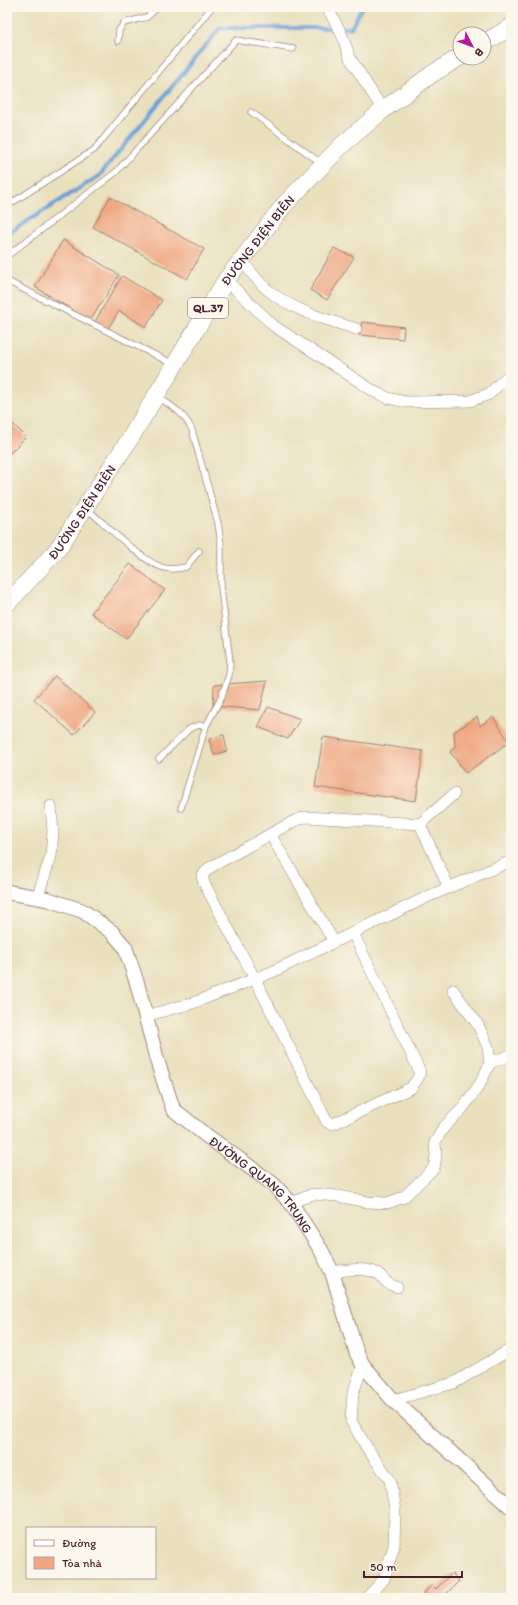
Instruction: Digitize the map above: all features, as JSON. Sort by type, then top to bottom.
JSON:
[{"type":"main road","points":[[492,39],[511,28]]},
{"type":"main road","name":"ĐƯỜNG ĐIỆN BIÊN","points":[[7,604],[58,550],[131,438],[226,280],[284,205],[341,146],[383,110],[432,74],[452,63]]},
{"type":"street","points":[[327,7],[342,35],[350,58],[383,110]]},
{"type":"street","points":[[241,260],[267,290],[289,305],[316,316],[356,329]]},
{"type":"street","points":[[226,280],[274,326],[375,392],[388,398],[406,402],[470,401],[489,394],[496,389],[511,373]]},
{"type":"street","points":[[354,933],[420,1072],[411,1088],[333,1124],[327,1122],[255,979],[204,883],[202,876],[208,868],[296,820],[306,817],[420,824],[454,794]]},
{"type":"street","points":[[37,898],[51,856],[53,832],[51,806]]},
{"type":"street","points":[[420,824],[449,888]]},
{"type":"street","points":[[270,834],[334,942]]},
{"type":"street","points":[[145,1016],[193,1002],[272,972],[449,888],[511,861]]},
{"type":"street","name":"ĐƯỜNG QUANG TRUNG","points":[[7,892],[37,898],[47,898],[83,911],[112,932],[125,947],[137,983],[157,1060],[173,1109],[273,1184],[291,1203],[321,1250],[332,1272],[357,1354],[363,1365],[393,1400],[511,1507]]},
{"type":"street","points":[[291,1203],[313,1194],[338,1196],[367,1202],[387,1203],[404,1197],[434,1168],[436,1156],[435,1142],[444,1127],[462,1109],[480,1084],[490,1063],[488,1047],[478,1025],[453,990]]},
{"type":"street","points":[[490,1063],[511,1055]]},
{"type":"street","points":[[332,1272],[352,1270],[374,1272],[381,1276],[388,1285],[397,1287]]},
{"type":"street","points":[[393,1400],[454,1383],[511,1349]]},
{"type":"street","points":[[363,1365],[353,1393],[351,1421],[369,1451],[390,1480],[395,1511],[394,1546],[384,1580],[367,1598]]},
{"type":"lane","points":[[118,41],[119,30],[124,23],[147,17],[158,7]]},
{"type":"lane","points":[[7,206],[94,150],[212,7]]},
{"type":"lane","points":[[7,256],[116,172],[236,40],[293,49]]},
{"type":"lane","points":[[251,112],[323,164]]},
{"type":"lane","points":[[7,281],[174,365]]},
{"type":"lane","points":[[156,396],[181,414],[188,421],[192,430],[218,523],[221,544],[221,588],[230,662],[229,675],[221,698],[206,726],[181,808]]},
{"type":"lane","points":[[85,508],[132,548],[161,567],[169,569],[186,567],[199,551]]},
{"type":"lane","points":[[159,759],[189,729],[199,725],[206,726]]},
{"type":"building","points":[[110,197],[204,249],[187,279],[93,227]]},
{"type":"building","points":[[63,240],[119,275],[90,321],[35,287]]},
{"type":"building","points":[[334,248],[354,257],[327,300],[310,290]]},
{"type":"building","points":[[122,276],[162,300],[146,327],[119,311],[107,330],[94,323]]},
{"type":"building","points":[[362,322],[404,327],[403,339],[359,335]]},
{"type":"building","points":[[7,418],[26,437],[10,453],[7,450]]},
{"type":"building","points":[[130,564],[165,590],[126,639],[91,613]]},
{"type":"building","points":[[55,676],[95,712],[74,735],[34,699]]},
{"type":"building","points":[[267,681],[260,710],[213,706],[214,685]]},
{"type":"building","points":[[268,707],[300,719],[288,739],[258,727]]},
{"type":"building","points":[[477,717],[480,726],[493,717],[509,742],[466,773],[450,752],[455,746],[454,732]]},
{"type":"building","points":[[224,735],[227,751],[214,755],[209,739]]},
{"type":"building","points":[[323,737],[423,751],[416,801],[315,787]]},
{"type":"building","points":[[452,1573],[459,1581],[442,1598],[429,1598],[424,1593],[432,1585],[436,1589]]},
{"type":"waterway","points":[[7,234],[99,176],[220,28],[351,28],[362,7]]}]
